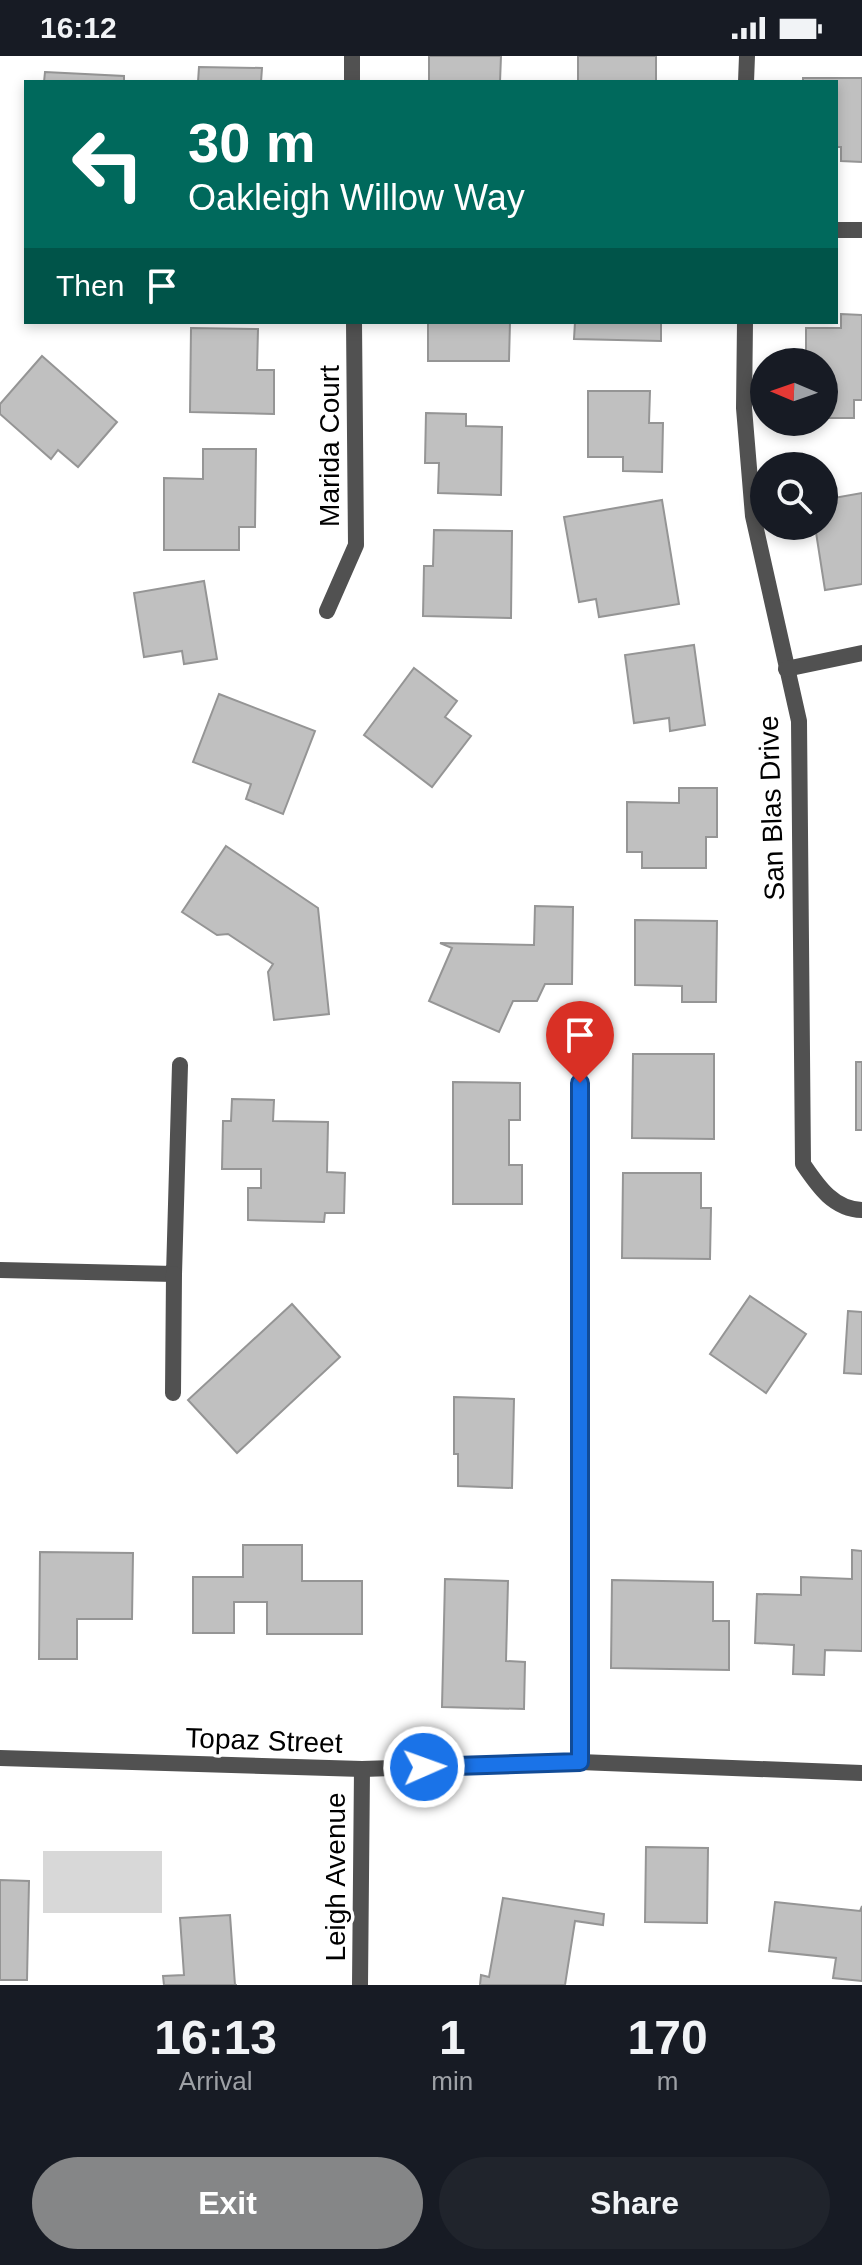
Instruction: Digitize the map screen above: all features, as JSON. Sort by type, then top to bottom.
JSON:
[{"type":"street","points":[[352,56],[352,80]]},
{"type":"street","points":[[746,80],[747,56]]},
{"type":"street","points":[[838,230],[862,230]]},
{"type":"street","name":"Marida Court","points":[[327,611],[356,545],[354,324]]},
{"type":"street","name":"San Blas Drive","points":[[745,324],[744,408],[753,516],[799,721],[803,1164],[823,1194],[852,1210],[862,1210]]},
{"type":"street","points":[[786,669],[862,653]]},
{"type":"street","points":[[173,1393],[180,1065]]},
{"type":"street","points":[[580,1083],[580,1762]]},
{"type":"street","points":[[0,1270],[174,1274]]},
{"type":"street","name":"Topaz Street","points":[[0,1758],[362,1769],[580,1762],[862,1773]]},
{"type":"street","name":"Leigh Avenue","points":[[360,1985],[362,1769]]},
{"type":"shaded area","points":[[43,1851],[162,1851],[162,1913],[43,1913]]},
{"type":"building","points":[[429,56],[501,56],[500,80],[429,80]]},
{"type":"building","points":[[578,56],[656,56],[656,80],[578,80]]},
{"type":"building","points":[[199,67],[262,68],[261,80],[198,80]]},
{"type":"building","points":[[45,72],[124,76],[124,80],[44,80]]},
{"type":"building","points":[[862,78],[862,162],[841,161],[841,147],[838,147],[838,80],[803,80]]},
{"type":"building","points":[[841,314],[862,315],[862,400],[854,400],[854,418],[838,418],[838,348],[806,348],[806,328],[841,328]]},
{"type":"building","points":[[428,324],[510,324],[509,361],[428,361]]},
{"type":"building","points":[[575,324],[661,324],[661,341],[574,339]]},
{"type":"building","points":[[191,328],[258,329],[257,370],[274,370],[274,414],[190,412]]},
{"type":"building","points":[[42,356],[117,422],[78,467],[58,450],[51,459],[0,414],[0,404]]},
{"type":"building","points":[[588,391],[650,391],[649,423],[663,423],[662,472],[623,471],[623,457],[588,457]]},
{"type":"building","points":[[426,413],[466,414],[466,426],[502,427],[501,495],[438,493],[439,463],[425,463]]},
{"type":"building","points":[[203,449],[256,449],[255,527],[239,527],[239,550],[164,550],[164,478],[203,479]]},
{"type":"building","points":[[862,493],[862,584],[825,590],[817,540],[838,540],[838,497]]},
{"type":"building","points":[[662,500],[679,604],[599,617],[596,599],[579,602],[564,517]]},
{"type":"building","points":[[434,530],[512,531],[511,618],[423,616],[424,566],[433,566]]},
{"type":"building","points":[[204,581],[217,659],[184,664],[182,651],[144,657],[134,593]]},
{"type":"building","points":[[694,645],[705,725],[670,731],[669,718],[634,723],[625,655]]},
{"type":"building","points":[[414,668],[457,701],[445,717],[471,736],[432,787],[364,735]]},
{"type":"building","points":[[219,694],[315,731],[283,814],[246,799],[251,784],[193,762]]},
{"type":"building","points":[[679,788],[717,788],[717,837],[706,837],[706,868],[642,868],[642,852],[627,852],[627,802],[679,803]]},
{"type":"building","points":[[226,846],[318,908],[329,1014],[274,1020],[268,972],[273,964],[228,934],[217,935],[182,912]]},
{"type":"building","points":[[535,906],[573,907],[572,984],[545,984],[537,1001],[513,1001],[499,1032],[429,1001],[452,948],[440,943],[534,945]]},
{"type":"building","points":[[635,920],[717,921],[716,1002],[682,1002],[682,986],[635,985]]},
{"type":"building","points":[[633,1054],[714,1054],[714,1139],[632,1138]]},
{"type":"building","points":[[856,1062],[862,1062],[862,1130],[856,1130]]},
{"type":"building","points":[[453,1082],[520,1083],[520,1120],[509,1120],[509,1165],[522,1165],[522,1204],[453,1204]]},
{"type":"building","points":[[232,1099],[274,1100],[273,1121],[328,1122],[327,1172],[345,1173],[344,1213],[325,1213],[324,1222],[248,1220],[248,1188],[261,1188],[261,1169],[222,1169],[223,1121],[231,1121]]},
{"type":"building","points":[[623,1173],[701,1173],[701,1208],[711,1208],[710,1259],[622,1258]]},
{"type":"building","points":[[750,1296],[806,1334],[766,1393],[710,1354]]},
{"type":"building","points":[[292,1304],[340,1357],[237,1453],[188,1400]]},
{"type":"building","points":[[848,1311],[862,1312],[862,1374],[844,1373]]},
{"type":"building","points":[[454,1397],[514,1399],[512,1488],[458,1486],[458,1454],[454,1454]]},
{"type":"building","points":[[243,1545],[302,1545],[302,1581],[362,1581],[362,1634],[267,1634],[267,1602],[234,1602],[234,1633],[193,1633],[193,1577],[243,1577]]},
{"type":"building","points":[[852,1550],[862,1551],[862,1651],[825,1650],[824,1675],[793,1674],[794,1645],[755,1643],[757,1594],[801,1595],[801,1577],[852,1579]]},
{"type":"building","points":[[40,1552],[133,1553],[132,1619],[77,1619],[77,1659],[39,1659]]},
{"type":"building","points":[[445,1579],[508,1581],[506,1661],[525,1662],[524,1709],[442,1707]]},
{"type":"building","points":[[612,1580],[713,1582],[713,1621],[729,1621],[729,1670],[611,1668]]},
{"type":"building","points":[[646,1847],[708,1848],[707,1923],[645,1922]]},
{"type":"building","points":[[0,1880],[29,1881],[27,1980],[0,1980]]},
{"type":"building","points":[[503,1898],[604,1914],[603,1925],[575,1921],[565,1985],[480,1985],[481,1975],[489,1977]]},
{"type":"building","points":[[775,1902],[860,1911],[862,1906],[862,1981],[833,1978],[836,1958],[769,1951]]},
{"type":"building","points":[[230,1915],[235,1985],[164,1985],[163,1976],[184,1975],[180,1918]]},
{"type":"route","points":[[424,1767],[580,1762],[580,1083]]}]
